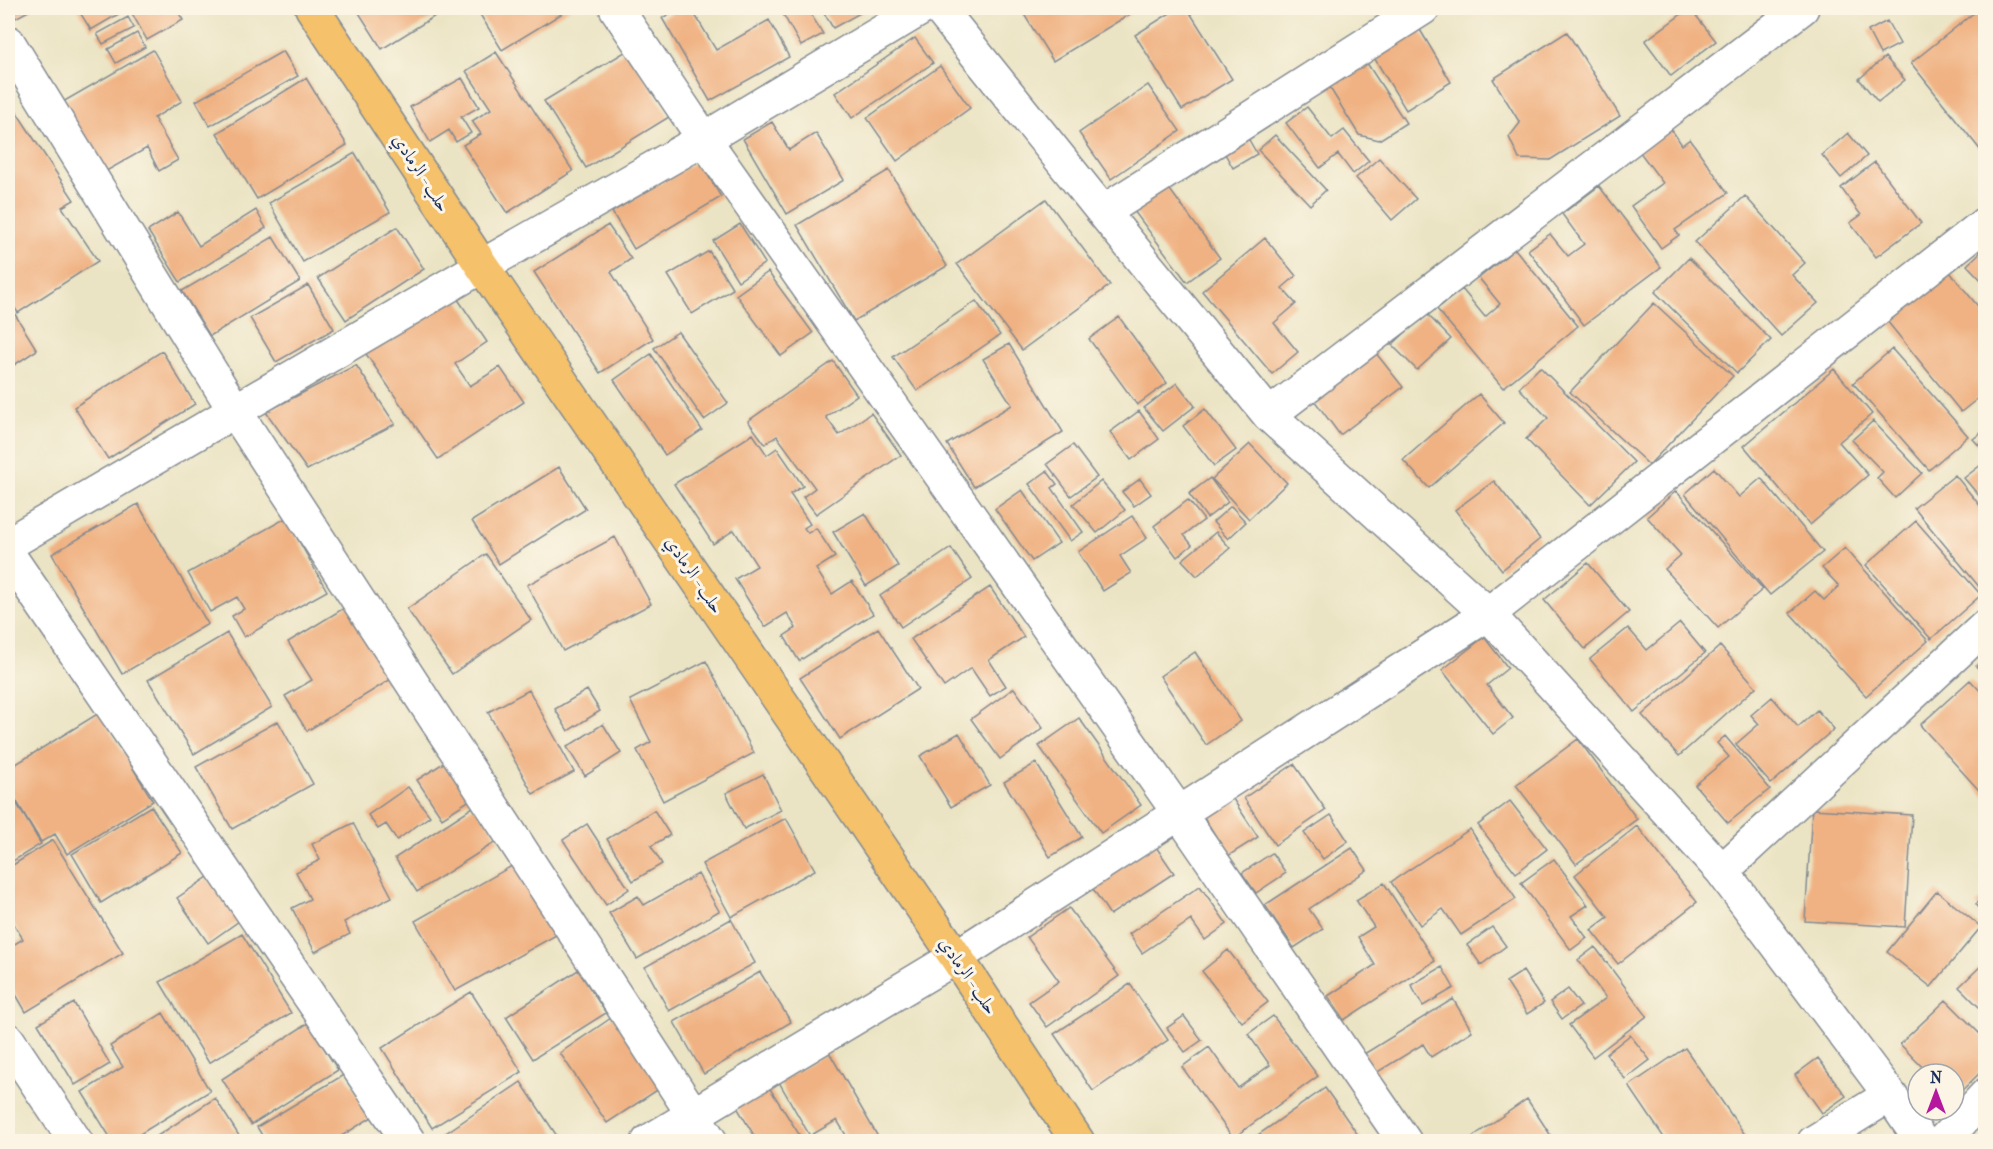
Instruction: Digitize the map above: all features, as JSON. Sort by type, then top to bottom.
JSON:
[{"type":"highway","name":"حلب - الرمادي","points":[[312,8],[482,266],[956,957],[1078,1142]]},
{"type":"street","points":[[616,8],[704,139],[1179,813],[1405,1142]]},
{"type":"street","points":[[8,544],[482,266],[704,139],[922,8]]},
{"type":"street","points":[[939,8],[1269,415],[1488,614],[1722,871],[1890,1095],[1922,1142]]},
{"type":"street","points":[[1103,212],[1423,8]]},
{"type":"street","points":[[1269,415],[1802,8]]},
{"type":"street","points":[[8,42],[235,411],[711,1142]]},
{"type":"street","points":[[648,1142],[956,957],[1488,614],[1986,224]]},
{"type":"street","points":[[8,554],[409,1142]]},
{"type":"street","points":[[1722,871],[1986,626]]},
{"type":"street","points":[[8,1040],[76,1142]]},
{"type":"street","points":[[1814,1142],[1890,1095]]},
{"type":"street","points":[[1942,1142],[1986,1095]]},
{"type":"building","points":[[8,8],[34,8],[8,22]]},
{"type":"building","points":[[77,8],[120,8],[122,12],[91,30]]},
{"type":"building","points":[[129,8],[176,8],[183,20],[147,40]]},
{"type":"building","points":[[356,8],[448,8],[382,49]]},
{"type":"building","points":[[476,8],[571,8],[502,50]]},
{"type":"building","points":[[680,8],[691,8],[716,50],[769,20],[789,57],[710,101],[662,18]]},
{"type":"building","points":[[794,8],[807,8],[823,34],[801,46],[783,14]]},
{"type":"building","points":[[821,8],[869,8],[833,28]]},
{"type":"building","points":[[1020,8],[1140,8],[1053,61]]},
{"type":"building","points":[[1178,8],[1187,8],[1232,79],[1182,110],[1135,35]]},
{"type":"building","points":[[1690,8],[1716,41],[1671,76],[1645,41]]},
{"type":"building","points":[[1980,8],[1986,15],[1986,157],[1911,63]]},
{"type":"building","points":[[128,17],[134,28],[103,44],[97,34]]},
{"type":"building","points":[[1887,21],[1900,44],[1880,54],[1868,31]]},
{"type":"building","points":[[1419,28],[1451,82],[1406,110],[1373,56]]},
{"type":"building","points":[[1567,32],[1620,116],[1550,160],[1519,159],[1509,137],[1520,123],[1493,79]]},
{"type":"building","points":[[137,33],[145,47],[116,63],[108,49]]},
{"type":"building","points":[[915,38],[933,63],[852,118],[835,93]]},
{"type":"building","points":[[153,50],[182,101],[154,118],[178,160],[159,171],[147,148],[101,174],[61,103]]},
{"type":"building","points":[[628,50],[669,117],[586,168],[544,101]]},
{"type":"building","points":[[283,51],[298,76],[210,126],[196,101]]},
{"type":"building","points":[[496,52],[573,171],[507,213],[463,145],[481,134],[472,121],[491,109],[466,71]]},
{"type":"building","points":[[1363,57],[1406,123],[1379,140],[1359,135],[1325,80]]},
{"type":"building","points":[[1885,57],[1905,80],[1878,102],[1859,79]]},
{"type":"building","points":[[940,66],[970,108],[897,161],[867,118]]},
{"type":"building","points":[[306,78],[347,145],[257,199],[217,133]]},
{"type":"building","points":[[462,78],[479,107],[461,117],[471,133],[456,142],[449,130],[430,142],[410,107]]},
{"type":"building","points":[[1148,85],[1180,131],[1111,179],[1079,133]]},
{"type":"building","points":[[8,99],[74,200],[62,207],[98,261],[18,313],[8,297]]},
{"type":"building","points":[[1307,107],[1332,139],[1344,130],[1369,161],[1353,174],[1338,154],[1320,168],[1286,123]]},
{"type":"building","points":[[772,122],[789,150],[816,133],[844,180],[787,214],[743,139]]},
{"type":"building","points":[[1671,129],[1682,145],[1690,139],[1728,193],[1675,230],[1679,235],[1661,248],[1631,206],[1663,183],[1639,151]]},
{"type":"building","points":[[1848,133],[1867,156],[1841,178],[1822,155]]},
{"type":"building","points":[[1275,135],[1326,190],[1310,205],[1258,150]]},
{"type":"building","points":[[1248,138],[1257,154],[1233,168],[1224,152]]},
{"type":"building","points":[[355,153],[390,212],[303,262],[269,203]]},
{"type":"building","points":[[1379,158],[1416,199],[1392,220],[1356,178]]},
{"type":"building","points":[[699,160],[721,197],[634,249],[612,212]]},
{"type":"building","points":[[1875,162],[1921,223],[1876,257],[1850,223],[1861,215],[1841,188]]},
{"type":"building","points":[[889,170],[947,266],[854,321],[797,225]]},
{"type":"building","points":[[1165,183],[1220,258],[1187,282],[1131,207]]},
{"type":"building","points":[[1599,186],[1661,267],[1584,325],[1528,250],[1550,234],[1568,256],[1584,244],[1562,214]]},
{"type":"building","points":[[1745,196],[1805,263],[1792,275],[1818,303],[1781,336],[1695,242]]},
{"type":"building","points":[[1046,199],[1110,285],[1022,350],[957,264]]},
{"type":"building","points":[[256,210],[266,228],[180,282],[148,231],[178,212],[199,246]]},
{"type":"building","points":[[740,224],[765,263],[738,281],[713,241]]},
{"type":"building","points":[[608,225],[631,259],[611,272],[653,339],[600,373],[534,272]]},
{"type":"building","points":[[397,227],[424,269],[346,320],[318,278]]},
{"type":"building","points":[[273,237],[300,281],[210,336],[182,291]]},
{"type":"building","points":[[1265,238],[1296,276],[1282,288],[1296,304],[1274,323],[1298,352],[1272,374],[1202,291]]},
{"type":"building","points":[[1986,247],[1986,285],[1967,265]]},
{"type":"building","points":[[1515,249],[1578,326],[1503,388],[1437,309],[1462,289],[1485,317],[1500,304],[1479,278]]},
{"type":"building","points":[[709,251],[733,289],[692,314],[668,275]]},
{"type":"building","points":[[1689,258],[1771,340],[1737,373],[1655,292]]},
{"type":"building","points":[[1949,271],[1986,316],[1986,392],[1961,412],[1887,321]]},
{"type":"building","points":[[768,272],[813,333],[781,356],[736,295]]},
{"type":"building","points":[[308,285],[334,329],[276,362],[250,318]]},
{"type":"building","points":[[453,292],[487,342],[455,364],[470,386],[500,367],[524,402],[438,459],[364,351]]},
{"type":"building","points":[[976,301],[1000,335],[917,391],[893,357]]},
{"type":"building","points":[[8,303],[37,350],[8,369]]},
{"type":"building","points":[[1654,303],[1733,376],[1649,465],[1570,392]]},
{"type":"building","points":[[1426,313],[1451,339],[1417,370],[1392,345]]},
{"type":"building","points":[[1119,317],[1167,383],[1137,405],[1089,339]]},
{"type":"building","points":[[678,332],[728,403],[704,420],[654,348]]},
{"type":"building","points":[[1009,344],[1063,432],[974,487],[947,444],[1012,405],[983,359]]},
{"type":"building","points":[[1892,349],[1968,436],[1929,470],[1853,383]]},
{"type":"building","points":[[162,351],[195,404],[108,459],[74,407]]},
{"type":"building","points":[[1375,352],[1403,387],[1340,435],[1314,400]]},
{"type":"building","points":[[651,354],[702,430],[665,455],[614,380]]},
{"type":"building","points":[[833,361],[857,395],[826,417],[839,435],[871,413],[901,455],[816,514],[803,497],[815,488],[777,436],[765,444],[748,421]]},
{"type":"building","points":[[356,365],[395,424],[307,470],[266,412]]},
{"type":"building","points":[[1540,367],[1634,462],[1590,505],[1526,439],[1548,418],[1519,388]]},
{"type":"building","points":[[1834,369],[1872,414],[1839,442],[1868,475],[1810,525],[1744,446]]},
{"type":"building","points":[[1177,383],[1195,406],[1163,431],[1144,408]]},
{"type":"building","points":[[1479,394],[1504,423],[1429,488],[1403,460]]},
{"type":"building","points":[[1205,409],[1236,450],[1214,466],[1183,426]]},
{"type":"building","points":[[1139,411],[1159,439],[1131,460],[1110,432]]},
{"type":"building","points":[[1873,421],[1922,473],[1895,498],[1877,478],[1883,472],[1852,440]]},
{"type":"building","points":[[1986,429],[1986,453],[1973,439]]},
{"type":"building","points":[[753,434],[767,455],[777,448],[803,486],[790,494],[810,524],[804,528],[808,533],[816,528],[835,557],[816,569],[832,594],[852,581],[873,614],[799,661],[784,636],[796,628],[787,613],[765,627],[735,579],[757,566],[734,530],[713,544],[674,484]]},
{"type":"building","points":[[1250,444],[1287,483],[1249,519],[1212,479]]},
{"type":"building","points":[[1073,445],[1097,477],[1071,496],[1047,464]]},
{"type":"building","points":[[1986,461],[1986,504],[1964,478]]},
{"type":"building","points":[[559,467],[586,509],[499,564],[472,521]]},
{"type":"building","points":[[1714,468],[1739,497],[1761,478],[1823,552],[1770,595],[1685,494]]},
{"type":"building","points":[[1047,471],[1057,484],[1052,488],[1083,532],[1070,541],[1029,484]]},
{"type":"building","points":[[1955,475],[1986,513],[1986,586],[1981,589],[1914,508]]},
{"type":"building","points":[[1210,478],[1228,502],[1207,518],[1189,494]]},
{"type":"building","points":[[1140,479],[1151,494],[1134,506],[1122,492]]},
{"type":"building","points":[[1101,481],[1125,510],[1097,533],[1073,504]]},
{"type":"building","points":[[1494,481],[1540,539],[1502,570],[1455,510]]},
{"type":"building","points":[[1022,490],[1059,543],[1032,561],[995,509]]},
{"type":"building","points":[[1676,491],[1763,589],[1718,628],[1665,569],[1681,555],[1647,517]]},
{"type":"building","points":[[1188,500],[1204,520],[1184,535],[1192,545],[1177,557],[1154,526]]},
{"type":"building","points":[[138,504],[208,624],[122,674],[52,554]]},
{"type":"building","points":[[1231,506],[1246,522],[1228,539],[1213,522]]},
{"type":"building","points":[[865,513],[898,566],[866,586],[833,532]]},
{"type":"building","points":[[1132,516],[1147,538],[1120,556],[1131,573],[1103,591],[1078,552]]},
{"type":"building","points":[[286,518],[327,591],[244,637],[232,616],[244,609],[237,597],[210,612],[188,573]]},
{"type":"building","points":[[1916,521],[1981,595],[1931,639],[1866,565]]},
{"type":"building","points":[[1216,532],[1230,548],[1197,576],[1182,560]]},
{"type":"building","points":[[615,537],[651,604],[563,651],[527,585]]},
{"type":"building","points":[[951,548],[972,579],[901,627],[880,596]]},
{"type":"building","points":[[1845,548],[1928,641],[1866,696],[1790,613],[1815,591],[1824,600],[1839,586],[1822,568]]},
{"type":"building","points":[[486,554],[531,620],[452,674],[407,609]]},
{"type":"building","points":[[1588,563],[1629,612],[1585,649],[1544,600]]},
{"type":"building","points":[[990,587],[1024,637],[989,660],[1006,686],[990,696],[971,668],[944,687],[911,639]]},
{"type":"building","points":[[349,605],[393,678],[307,731],[285,696],[312,680],[288,642]]},
{"type":"building","points":[[1680,623],[1705,653],[1634,712],[1590,659],[1628,628],[1647,650]]},
{"type":"building","points":[[878,628],[918,689],[840,739],[800,678]]},
{"type":"building","points":[[227,633],[272,707],[194,754],[148,680]]},
{"type":"building","points":[[1484,637],[1508,668],[1487,685],[1513,718],[1493,734],[1442,670]]},
{"type":"building","points":[[1720,646],[1756,687],[1679,756],[1642,715]]},
{"type":"building","points":[[1195,652],[1241,721],[1206,745],[1160,676]]},
{"type":"building","points":[[1986,658],[1986,677],[1976,666]]},
{"type":"building","points":[[706,661],[754,753],[663,801],[637,750],[651,742],[630,700]]},
{"type":"building","points":[[1970,680],[1986,697],[1986,798],[1920,725]]},
{"type":"building","points":[[1014,688],[1043,728],[1000,759],[971,719]]},
{"type":"building","points":[[529,690],[574,772],[533,794],[488,712]]},
{"type":"building","points":[[587,690],[600,711],[568,731],[555,709]]},
{"type":"building","points":[[1772,697],[1798,727],[1817,710],[1834,729],[1771,784],[1736,744],[1759,724],[1751,715]]},
{"type":"building","points":[[99,713],[153,801],[67,854],[55,834],[41,842],[8,787],[8,769]]},
{"type":"building","points":[[1079,718],[1141,805],[1101,833],[1039,746]]},
{"type":"building","points":[[278,721],[313,784],[232,829],[196,767]]},
{"type":"building","points":[[603,724],[621,753],[585,776],[567,747]]},
{"type":"building","points":[[959,733],[990,785],[951,807],[920,756]]},
{"type":"building","points":[[1725,736],[1770,789],[1728,823],[1695,785],[1729,757],[1717,743]]},
{"type":"building","points":[[1578,739],[1637,819],[1576,864],[1516,785]]},
{"type":"building","points":[[448,760],[473,798],[442,818],[417,780]]},
{"type":"building","points":[[1036,763],[1082,837],[1050,857],[1004,782]]},
{"type":"building","points":[[1294,764],[1326,810],[1275,845],[1244,798]]},
{"type":"building","points":[[763,774],[781,810],[744,829],[726,793]]},
{"type":"building","points":[[408,787],[430,816],[397,840],[386,824],[378,829],[368,815]]},
{"type":"building","points":[[8,789],[41,844],[8,864]]},
{"type":"building","points":[[1231,796],[1258,837],[1228,856],[1202,814]]},
{"type":"building","points":[[1510,801],[1547,849],[1516,873],[1478,825]]},
{"type":"building","points":[[476,805],[499,840],[417,892],[395,858]]},
{"type":"building","points":[[151,806],[182,853],[101,903],[72,854]]},
{"type":"building","points":[[1812,809],[1912,815],[1905,927],[1805,921]]},
{"type":"building","points":[[654,810],[670,835],[651,846],[662,864],[633,881],[607,839]]},
{"type":"building","points":[[1331,815],[1348,841],[1323,859],[1304,833]]},
{"type":"building","points":[[786,818],[815,870],[731,917],[702,864]]},
{"type":"building","points":[[353,823],[392,897],[344,922],[350,934],[315,952],[292,908],[310,899],[296,872],[320,860],[312,844]]},
{"type":"building","points":[[587,824],[629,889],[606,905],[563,840]]},
{"type":"building","points":[[1637,826],[1697,902],[1618,964],[1591,930],[1608,917],[1575,875]]},
{"type":"building","points":[[1470,829],[1516,899],[1461,935],[1443,909],[1420,925],[1391,882]]},
{"type":"building","points":[[53,840],[123,953],[26,1012],[8,981],[8,948],[23,939],[8,914],[8,868]]},
{"type":"building","points":[[1154,844],[1174,873],[1110,915],[1091,886]]},
{"type":"building","points":[[1352,848],[1367,870],[1309,909],[1323,929],[1294,948],[1265,905]]},
{"type":"building","points":[[1272,853],[1286,873],[1256,893],[1242,873]]},
{"type":"building","points":[[1554,859],[1588,905],[1571,916],[1587,938],[1571,950],[1521,883]]},
{"type":"building","points":[[517,863],[558,934],[455,991],[415,921]]},
{"type":"building","points":[[698,874],[719,911],[637,959],[609,913],[638,896],[644,905]]},
{"type":"building","points":[[208,877],[239,921],[208,943],[177,898]]},
{"type":"building","points":[[1384,883],[1435,961],[1344,1020],[1328,996],[1375,965],[1358,937],[1374,927],[1356,900]]},
{"type":"building","points":[[1200,886],[1227,924],[1205,940],[1191,920],[1142,953],[1129,934]]},
{"type":"building","points":[[1937,891],[1981,927],[1931,987],[1887,952]]},
{"type":"building","points":[[1986,897],[1986,917],[1976,904]]},
{"type":"building","points":[[1069,908],[1119,976],[1047,1027],[1029,1002],[1059,981],[1027,937]]},
{"type":"building","points":[[731,919],[755,963],[669,1011],[645,967]]},
{"type":"building","points":[[1492,927],[1506,946],[1481,965],[1467,945]]},
{"type":"building","points":[[242,934],[291,1013],[209,1063],[160,982]]},
{"type":"building","points":[[1595,947],[1647,1016],[1593,1057],[1569,1025],[1606,998],[1578,960]]},
{"type":"building","points":[[1228,950],[1268,1002],[1242,1022],[1202,971]]},
{"type":"building","points":[[1986,961],[1986,1014],[1959,987]]},
{"type":"building","points":[[1442,967],[1454,988],[1423,1006],[1411,985]]},
{"type":"building","points":[[578,970],[606,1013],[533,1059],[506,1017]]},
{"type":"building","points":[[1523,971],[1544,1003],[1527,1014],[1506,982]]},
{"type":"building","points":[[760,972],[791,1022],[704,1074],[674,1022]]},
{"type":"building","points":[[1130,984],[1168,1040],[1093,1091],[1054,1034]]},
{"type":"building","points":[[1568,989],[1581,1006],[1562,1019],[1550,1002]]},
{"type":"building","points":[[471,992],[522,1072],[432,1128],[382,1048]]},
{"type":"building","points":[[1453,999],[1472,1031],[1431,1057],[1423,1044],[1376,1073],[1364,1054]]},
{"type":"building","points":[[1946,1000],[1986,1040],[1986,1067],[1966,1086],[1966,1062],[1917,1062],[1900,1044]]},
{"type":"building","points":[[74,1003],[110,1064],[75,1085],[38,1024]]},
{"type":"building","points":[[163,1013],[210,1091],[127,1142],[113,1142],[82,1092],[123,1067],[110,1046]]},
{"type":"building","points":[[614,1016],[662,1087],[607,1123],[560,1053]]},
{"type":"building","points":[[1184,1016],[1202,1040],[1185,1052],[1167,1028]]},
{"type":"building","points":[[1273,1016],[1318,1076],[1233,1138],[1182,1067],[1209,1047],[1238,1088],[1270,1065],[1248,1034]]},
{"type":"building","points":[[308,1023],[338,1070],[251,1125],[222,1079]]},
{"type":"building","points":[[1630,1035],[1650,1060],[1625,1079],[1606,1054]]},
{"type":"building","points":[[1685,1048],[1750,1142],[1667,1142],[1629,1086]]},
{"type":"building","points":[[829,1052],[881,1142],[850,1142],[837,1120],[810,1136],[779,1082]]},
{"type":"building","points":[[1818,1058],[1846,1096],[1822,1113],[1795,1075]]},
{"type":"building","points":[[345,1074],[372,1117],[332,1142],[266,1142],[257,1127]]},
{"type":"building","points":[[521,1082],[561,1142],[438,1142],[437,1139]]},
{"type":"building","points":[[767,1084],[804,1142],[758,1142],[735,1104]]},
{"type":"building","points":[[1325,1088],[1363,1142],[1248,1142]]},
{"type":"building","points":[[215,1098],[243,1142],[148,1142]]},
{"type":"building","points":[[1527,1099],[1555,1142],[1465,1142]]}]
